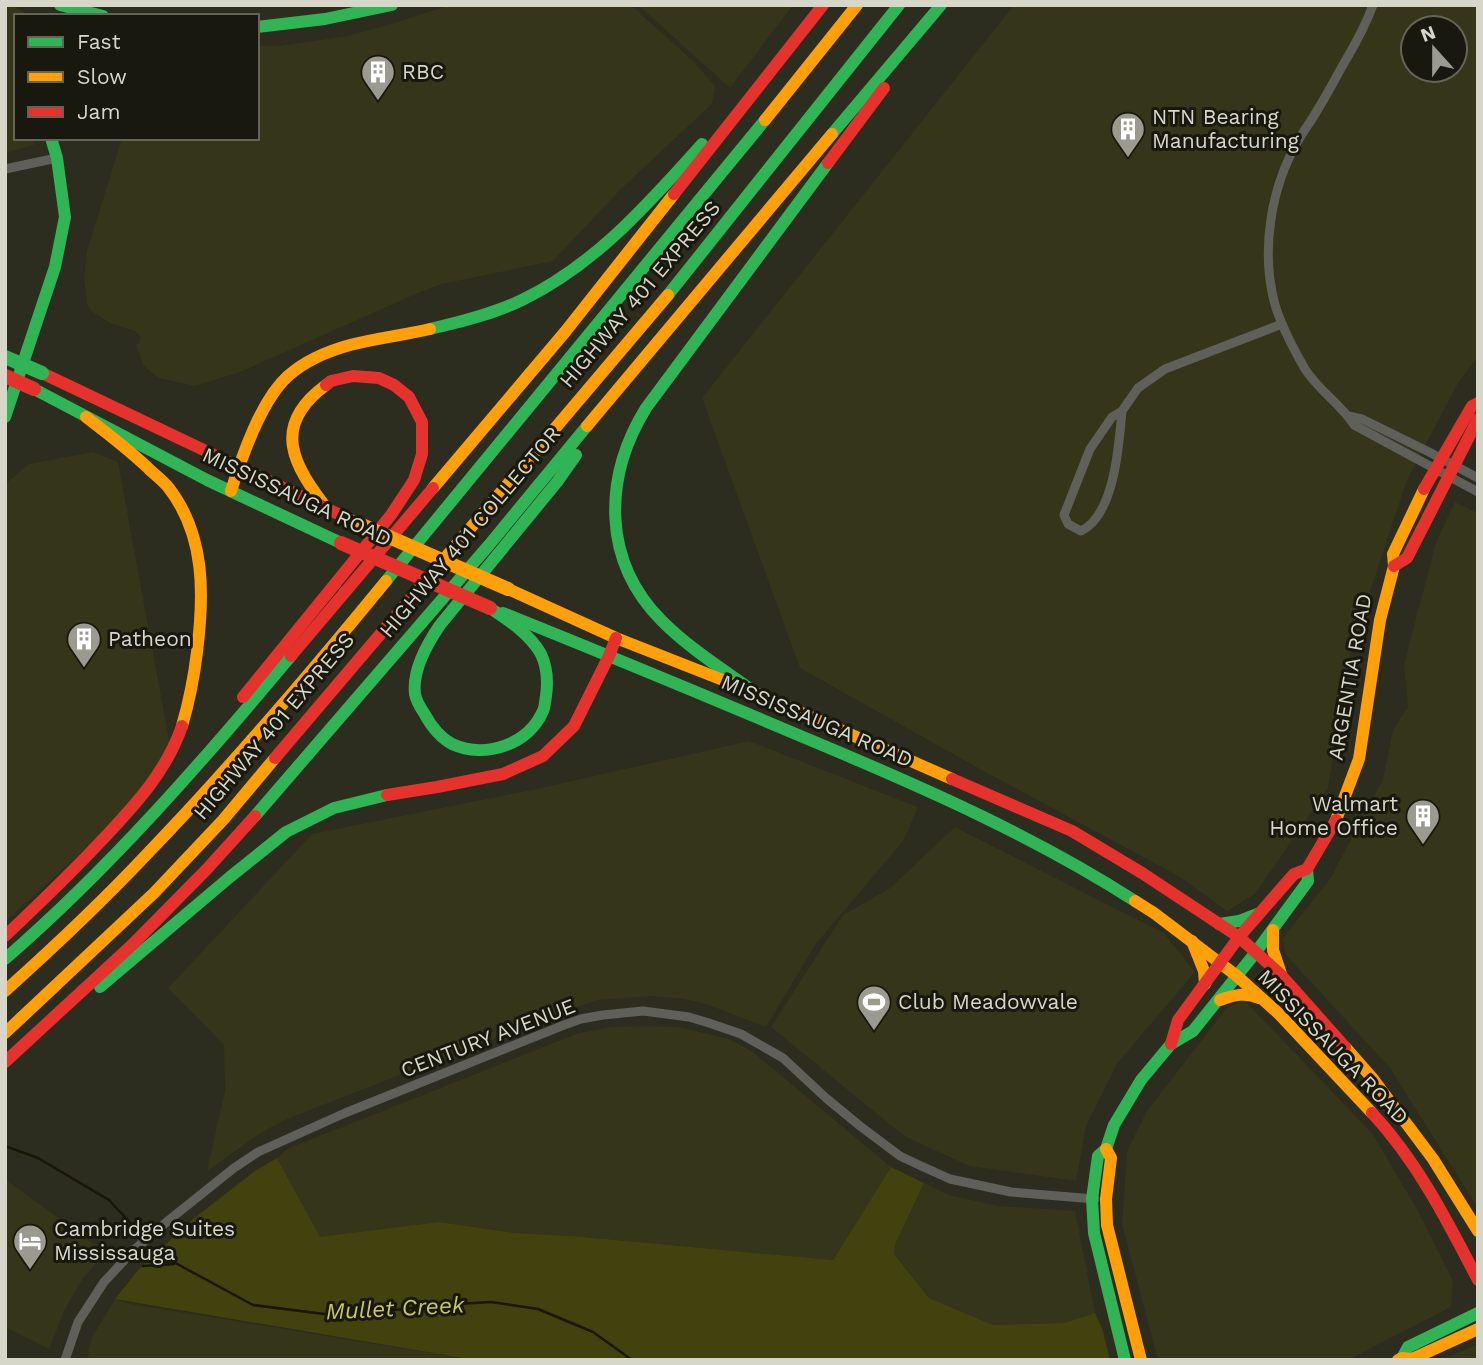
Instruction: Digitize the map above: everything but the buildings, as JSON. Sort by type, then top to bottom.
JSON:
[{"type":"main road","points":[[58,5],[95,14]]},
{"type":"main road","points":[[259,27],[325,19],[392,5]]},
{"type":"main road","points":[[5,960],[50,920],[115,854],[220,740],[565,332],[823,5]]},
{"type":"main road","name":"HIGHWAY 401 EXPRESS","points":[[5,991],[75,928],[164,837],[233,761],[392,574],[756,133],[857,5]]},
{"type":"main road","name":"HIGHWAY 401 EXPRESS","points":[[5,1033],[154,893],[223,820],[694,264],[899,5]]},
{"type":"main road","points":[[823,103],[908,5]]},
{"type":"main road","name":"HIGHWAY 401 COLLECTOR","points":[[10,1058],[132,945],[264,806],[489,545],[941,5]]},
{"type":"main road","points":[[756,693],[674,634],[660,621],[636,589],[616,535],[614,511],[621,461],[638,422],[659,390],[883,90],[950,5]]},
{"type":"main road","points":[[231,491],[238,467],[268,403],[286,378],[315,357],[351,344],[470,320],[496,312],[548,287],[604,245],[664,187],[807,25]]},
{"type":"main road","points":[[5,417],[55,267],[65,217],[57,158],[52,140]]},
{"type":"main road","points":[[490,608],[522,630],[540,652],[547,672],[547,695],[539,720],[521,739],[497,750],[467,750],[441,737],[425,719],[415,695],[418,665],[431,638],[557,482],[658,340]]},
{"type":"main road","name":"MISSISSAUGA ROAD","points":[[5,357],[328,510],[616,638],[756,693],[1072,831],[1220,923],[1281,975],[1404,1118],[1478,1231]]},
{"type":"main road","name":"MISSISSAUGA ROAD","points":[[5,376],[231,491],[341,542],[490,608],[663,677],[874,767],[993,822],[1092,873],[1154,913],[1237,976],[1278,1013],[1357,1096],[1397,1144],[1438,1208],[1478,1280]]},
{"type":"main road","points":[[146,821],[391,515],[414,480],[422,454],[422,422],[409,397],[394,385],[379,378],[353,376],[331,381],[311,396],[296,418],[292,442],[297,464],[307,483],[328,510]]},
{"type":"main road","name":"ARGENTIA ROAD","points":[[1444,467],[1472,406],[1478,403]]},
{"type":"main road","points":[[5,936],[95,849],[146,790],[169,758],[183,726],[190,696],[203,612],[202,577],[196,544],[185,516],[168,488],[139,458],[86,417]]},
{"type":"main road","name":"ARGENTIA ROAD","points":[[1125,1360],[1094,1234],[1099,1199],[1098,1156],[1107,1149],[1114,1125],[1142,1080],[1171,1044],[1193,1031],[1308,881],[1307,869],[1337,818],[1359,760],[1380,620],[1394,566],[1393,554],[1444,467],[1478,419]]},
{"type":"main road","points":[[10,1058],[123,969],[286,832],[334,808],[377,796],[503,774],[543,756],[574,726],[616,638]]},
{"type":"main road","name":"ARGENTIA ROAD","points":[[1171,1044],[1178,1020],[1239,937],[1294,874],[1307,869]]},
{"type":"main road","points":[[1220,923],[1239,921],[1257,914]]},
{"type":"main road","points":[[1273,930],[1273,950],[1281,975]]},
{"type":"main road","points":[[1192,941],[1204,971],[1205,984]]},
{"type":"main road","points":[[1216,1001],[1235,994],[1248,993],[1261,998]]},
{"type":"main road","name":"ARGENTIA ROAD","points":[[1099,1199],[1141,1360]]},
{"type":"main road","points":[[1399,1359],[1408,1347],[1478,1313]]},
{"type":"main road","points":[[1399,1359],[1412,1359],[1478,1329]]},
{"type":"main road","points":[[1443,1346],[1478,1338]]},
{"type":"street","points":[[1373,5],[1367,23],[1297,142],[1278,184],[1268,260],[1274,300],[1282,324],[1306,371],[1354,425],[1444,467],[1478,478]]},
{"type":"street","points":[[5,169],[57,158]]},
{"type":"street","points":[[1122,411],[1116,468],[1100,513],[1088,528],[1081,531],[1068,524],[1064,515],[1090,449],[1112,417],[1122,411],[1138,388],[1166,369],[1282,324]]},
{"type":"street","points":[[1444,467],[1478,492]]},
{"type":"street","name":"CENTURY AVENUE","points":[[65,1360],[78,1322],[112,1273],[169,1220],[258,1152],[345,1113],[564,1025],[603,1015],[643,1011],[664,1013],[689,1017],[741,1034],[783,1058],[826,1098],[900,1156],[950,1179],[1011,1192],[1099,1199]]},
{"type":"shaded area","points":[[5,5],[11,5],[28,14],[14,14],[14,140],[33,140],[34,145],[5,153]]},
{"type":"shaded area","points":[[450,5],[631,5],[694,62],[715,86],[712,104],[622,188],[553,261],[442,284],[240,372],[195,386],[158,378],[143,365],[137,346],[141,337],[135,331],[110,323],[91,311],[87,304],[84,279],[87,251],[121,140],[259,140],[259,46],[279,46],[347,36]]},
{"type":"shaded area","points":[[638,5],[793,5],[730,88]]},
{"type":"shaded area","points":[[1014,5],[1478,5],[1478,356],[1457,385],[1407,480],[1350,652],[1328,788],[1255,894],[1227,911],[1180,877],[800,668],[702,398]]},
{"type":"shaded area","points":[[93,452],[118,462],[172,756],[155,785],[5,922],[5,484],[29,464]]},
{"type":"shaded area","points":[[1455,502],[1478,513],[1478,1208],[1390,1068],[1285,954],[1282,939],[1330,879],[1383,779],[1393,730],[1408,707],[1404,665],[1436,542]]},
{"type":"shaded area","points":[[749,741],[918,807],[904,840],[815,945],[766,1027],[706,1004],[684,999],[652,996],[599,1000],[564,1011],[287,1119],[262,1132],[207,1171],[225,1090],[224,1045],[168,988],[312,834],[541,788]]},
{"type":"shaded area","points":[[955,827],[1164,933],[1195,972],[1117,1064],[1086,1126],[1076,1181],[969,1166],[904,1136],[771,1027],[843,915],[890,888]]},
{"type":"shaded area","points":[[1245,1001],[1372,1133],[1417,1209],[1453,1281],[1451,1307],[1348,1360],[1158,1360],[1122,1224],[1127,1151],[1147,1111],[1228,1006]]},
{"type":"shaded area","points":[[610,1027],[679,1027],[729,1039],[753,1052],[891,1167],[833,1260],[515,1233],[439,1222],[320,1238],[277,1158],[289,1148],[576,1034]]},
{"type":"shaded area","points":[[277,1158],[320,1237],[439,1222],[515,1233],[833,1260],[891,1167],[924,1183],[895,1245],[894,1254],[929,1298],[993,1325],[1064,1323],[1095,1313],[1102,1328],[1110,1360],[474,1360],[115,1299],[139,1269],[193,1219],[255,1171]]},
{"type":"shaded area","points":[[5,1179],[106,1253],[83,1278],[65,1309],[49,1349],[5,1327]]},
{"type":"shaded area","points":[[924,1183],[949,1195],[999,1206],[1075,1211],[1095,1313],[1064,1323],[993,1325],[929,1298],[894,1254],[895,1245]]},
{"type":"shaded area","points":[[115,1299],[131,1304],[474,1360],[87,1360],[92,1337]]},
{"type":"shaded area","points":[[1478,1344],[1478,1360],[1441,1360]]},
{"type":"waterway","name":"Mullet Creek","points":[[5,1146],[38,1158],[109,1200],[134,1227]]},
{"type":"waterway","name":"Mullet Creek","points":[[157,1253],[253,1305],[340,1316],[491,1302],[538,1309],[593,1332],[632,1360]]},
{"type":"waterway","points":[[143,1266],[174,1264]]},
{"type":"traffic: fast","points":[[60,5],[95,14]]},
{"type":"traffic: fast","points":[[259,27],[325,19],[392,5]]},
{"type":"traffic: fast","points":[[668,295],[899,5]]},
{"type":"traffic: fast","points":[[832,134],[941,5]]},
{"type":"traffic: fast","points":[[386,581],[765,120]]},
{"type":"traffic: fast","points":[[5,417],[55,267],[65,217],[57,158],[52,140]]},
{"type":"traffic: fast","points":[[430,329],[511,305],[549,286],[620,231],[702,144]]},
{"type":"traffic: fast","points":[[756,693],[684,641],[662,621],[642,597],[628,572],[619,546],[615,518],[616,490],[622,462],[646,408],[828,163]]},
{"type":"traffic: fast","points":[[5,357],[42,373]]},
{"type":"traffic: fast","points":[[34,389],[207,480],[341,543]]},
{"type":"traffic: fast","points":[[255,816],[489,545],[587,426]]},
{"type":"traffic: fast","points":[[490,608],[525,634],[541,654],[545,664],[547,691],[543,711],[527,733],[504,746],[478,750],[452,744],[439,735],[417,702],[415,685],[421,658],[440,625],[576,455]]},
{"type":"traffic: fast","points":[[503,613],[742,711],[942,798],[1060,856],[1135,901]]},
{"type":"traffic: fast","points":[[5,959],[118,851],[224,735],[291,656]]},
{"type":"traffic: fast","points":[[100,987],[286,832],[334,808],[387,795]]},
{"type":"traffic: fast","points":[[1125,1360],[1094,1233],[1092,1199],[1098,1156],[1106,1149],[1114,1125],[1141,1080],[1171,1044],[1193,1031],[1256,952],[1308,881],[1307,869]]},
{"type":"traffic: fast","points":[[1219,924],[1239,921],[1257,914]]},
{"type":"traffic: fast","points":[[1402,1358],[1408,1347],[1478,1313]]},
{"type":"traffic: slow","points":[[765,120],[857,5]]},
{"type":"traffic: slow","points":[[587,426],[832,134]]},
{"type":"traffic: slow","points":[[433,488],[565,332],[674,194]]},
{"type":"traffic: slow","points":[[440,564],[668,295]]},
{"type":"traffic: slow","points":[[231,491],[261,414],[278,386],[295,370],[342,347],[430,329]]},
{"type":"traffic: slow","points":[[326,385],[309,400],[298,416],[293,431],[293,446],[305,477],[328,510]]},
{"type":"traffic: slow","points":[[86,417],[166,484],[190,525],[199,566],[201,609],[194,671],[182,726]]},
{"type":"traffic: slow","points":[[1336,820],[1359,759],[1380,620],[1394,566],[1393,554],[1424,489]]},
{"type":"traffic: slow","points":[[355,522],[508,589]]},
{"type":"traffic: slow","points":[[5,991],[95,907],[209,788],[386,581]]},
{"type":"traffic: slow","points":[[508,589],[616,638],[756,693],[952,779]]},
{"type":"traffic: slow","points":[[5,1033],[154,893],[223,820],[275,758]]},
{"type":"traffic: slow","points":[[1135,901],[1237,976],[1278,1013],[1372,1113]]},
{"type":"traffic: slow","points":[[1273,930],[1273,950],[1281,974]]},
{"type":"traffic: slow","points":[[1192,941],[1204,971],[1205,984]]},
{"type":"traffic: slow","points":[[1220,1000],[1240,995],[1259,998]]},
{"type":"traffic: slow","points":[[1345,1047],[1373,1079],[1433,1159],[1478,1231]]},
{"type":"traffic: slow","points":[[1106,1149],[1111,1158],[1106,1199],[1107,1225],[1141,1360]]},
{"type":"traffic: slow","points":[[1398,1360],[1412,1359],[1478,1329]]},
{"type":"traffic: jam","points":[[674,194],[823,5]]},
{"type":"traffic: jam","points":[[828,163],[884,88]]},
{"type":"traffic: jam","points":[[42,373],[355,522]]},
{"type":"traffic: jam","points":[[5,376],[34,389]]},
{"type":"traffic: jam","points":[[243,697],[391,515],[414,480],[422,454],[422,422],[409,397],[394,385],[379,378],[353,376],[331,381],[326,385]]},
{"type":"traffic: jam","points":[[1424,489],[1472,406],[1478,403]]},
{"type":"traffic: jam","points":[[1394,566],[1407,558],[1478,419]]},
{"type":"traffic: jam","points":[[291,656],[433,488]]},
{"type":"traffic: jam","points":[[341,543],[490,608]]},
{"type":"traffic: jam","points":[[275,758],[440,564]]},
{"type":"traffic: jam","points":[[387,795],[503,774],[543,756],[574,726],[616,638]]},
{"type":"traffic: jam","points":[[5,936],[81,862],[139,799],[168,757],[182,726]]},
{"type":"traffic: jam","points":[[952,779],[1072,831],[1239,937],[1281,975],[1345,1047]]},
{"type":"traffic: jam","points":[[5,1062],[132,945],[255,816]]},
{"type":"traffic: jam","points":[[1171,1044],[1178,1020],[1239,937],[1294,874],[1307,869],[1336,820]]},
{"type":"traffic: jam","points":[[1372,1113],[1417,1172],[1478,1280]]},
{"type":"place","name":"RBC","points":[[378,102]]},
{"type":"place","name":"NTN Bearing Manufacturing","points":[[1128,159]]},
{"type":"place","name":"Patheon","points":[[84,669]]},
{"type":"place","name":"Walmart Home Office","points":[[1423,846]]},
{"type":"place","name":"Club Meadowvale","points":[[874,1032]]},
{"type":"place","name":"Cambridge Suites Mississauga","points":[[30,1271]]}]
